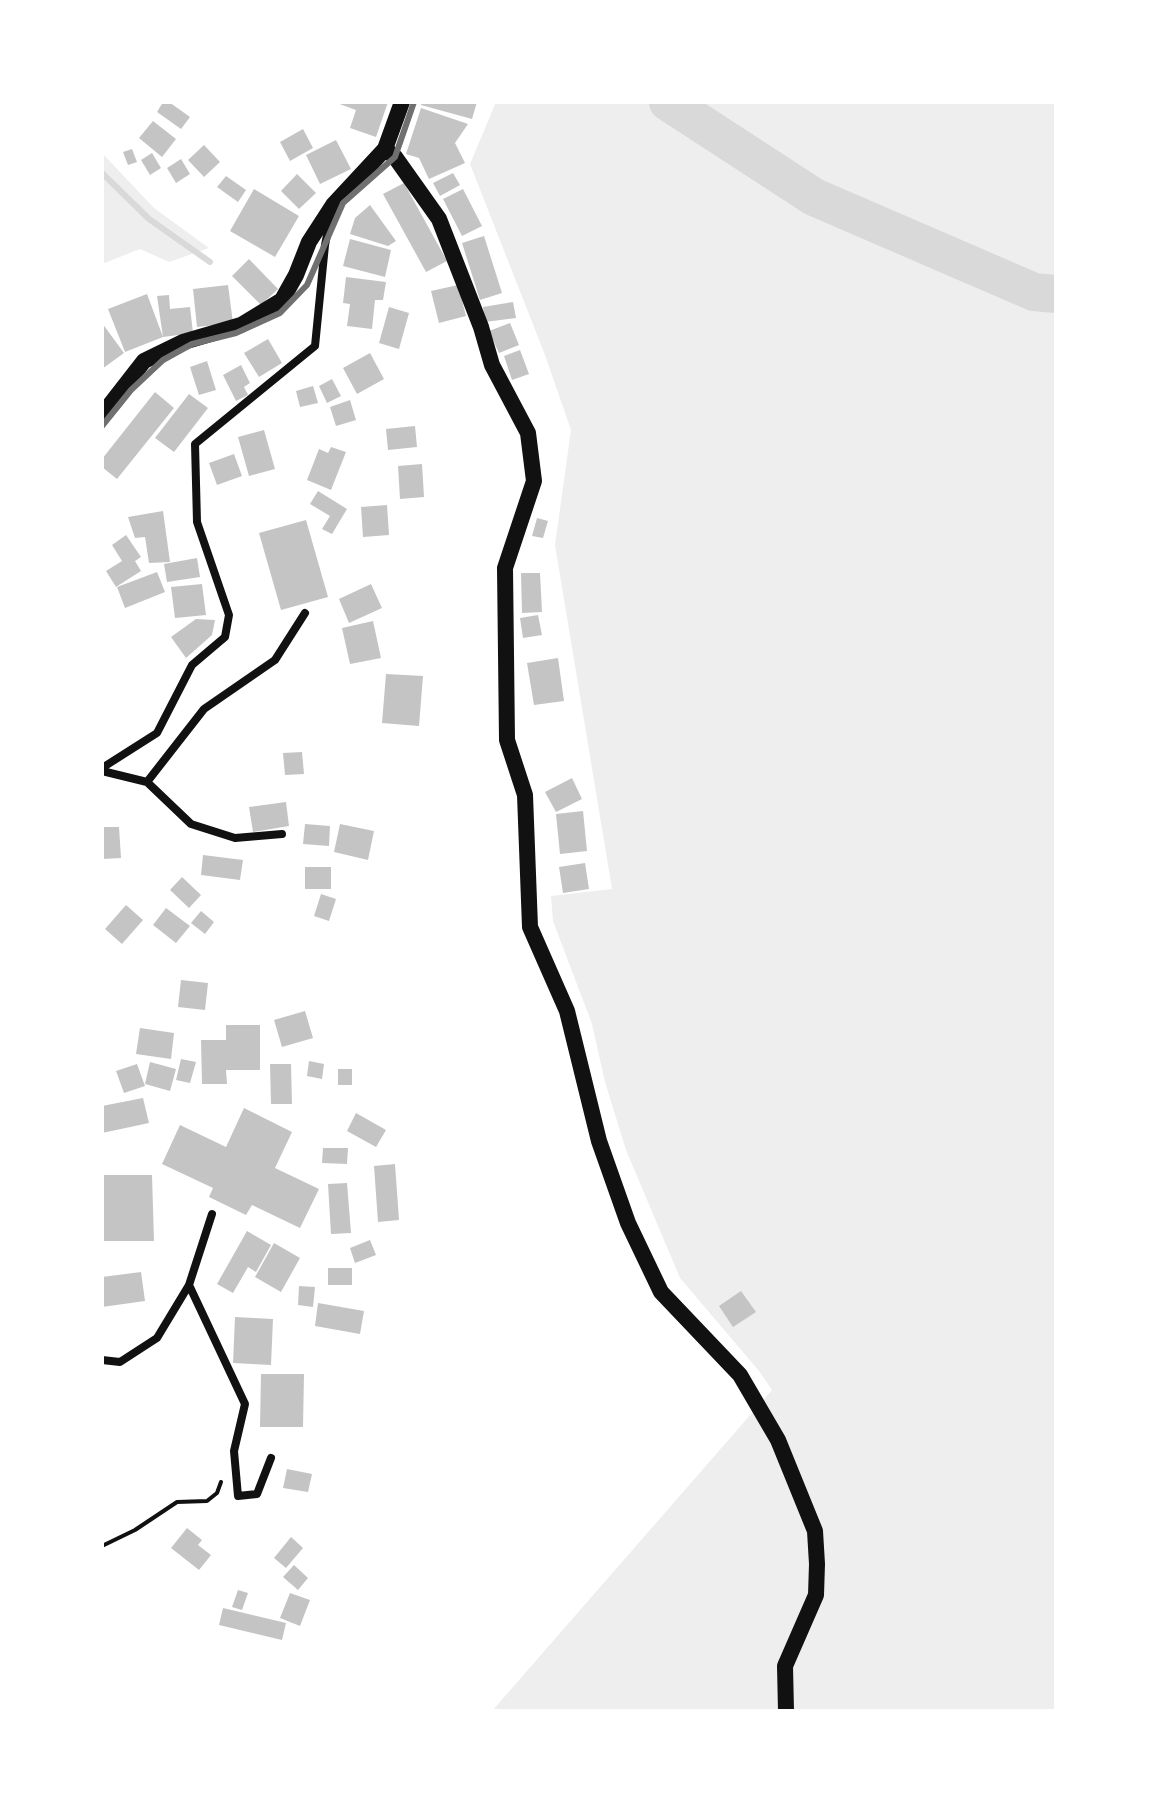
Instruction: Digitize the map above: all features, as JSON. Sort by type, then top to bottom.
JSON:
[{"type":"main road","points":[[102,415],[144,361],[183,342],[241,325],[282,300],[309,242],[333,205],[385,149],[402,102]]},
{"type":"main road","points":[[385,149],[395,157],[439,219],[481,327],[492,365],[528,433],[534,481],[505,568],[507,740],[525,795],[530,927],[567,1011],[599,1141],[628,1223],[661,1292],[740,1375],[778,1440],[815,1531],[816,1595],[785,1666],[786,1711]]},
{"type":"street","points":[[102,769],[157,733],[192,665],[225,637],[229,615],[197,522],[195,444],[315,346],[325,245],[333,205]]},
{"type":"street","points":[[147,782],[204,709],[275,660],[305,613]]},
{"type":"street","points":[[102,769],[147,782],[191,824],[235,838],[282,834]]},
{"type":"street","points":[[102,1360],[120,1362],[157,1338],[189,1285],[212,1214]]},
{"type":"street","points":[[189,1285],[245,1404],[234,1451],[238,1496],[257,1494],[271,1458]]},
{"type":"path","points":[[102,1546],[135,1530],[177,1502],[207,1501],[217,1493],[234,1451]]},
{"type":"shaded area","points":[[496,102],[649,102],[812,204],[1034,299],[1056,301],[1056,1711],[492,1711],[772,1390],[680,1278],[626,1150],[605,1082],[592,1024],[553,921],[551,896],[612,889],[555,545],[571,430],[470,164]]},
{"type":"shaded area","points":[[684,102],[1056,102],[1056,280],[1038,279],[818,183]]},
{"type":"shaded area","points":[[102,153],[154,208],[209,248],[169,262],[140,249],[102,264]]},
{"type":"building","points":[[163,102],[169,102],[190,117],[181,129],[157,112]]},
{"type":"building","points":[[334,102],[388,102],[376,137],[350,128],[356,110]]},
{"type":"building","points":[[422,102],[477,102],[472,119],[421,105]]},
{"type":"building","points":[[421,108],[468,124],[455,143],[465,163],[429,179],[419,158],[406,154]]},
{"type":"building","points":[[153,121],[176,139],[162,157],[139,138]]},
{"type":"building","points":[[303,129],[313,148],[290,161],[280,142]]},
{"type":"building","points":[[336,140],[351,169],[320,184],[306,155]]},
{"type":"building","points":[[204,145],[220,162],[204,177],[188,160]]},
{"type":"building","points":[[132,149],[137,162],[128,165],[123,152]]},
{"type":"building","points":[[152,153],[161,168],[150,175],[141,160]]},
{"type":"building","points":[[181,159],[190,174],[176,183],[167,168]]},
{"type":"building","points":[[453,173],[460,185],[440,196],[433,183]]},
{"type":"building","points":[[297,174],[316,193],[299,209],[281,191]]},
{"type":"building","points":[[226,176],[246,190],[238,202],[217,187]]},
{"type":"building","points":[[404,183],[447,261],[426,272],[383,194]]},
{"type":"building","points":[[254,189],[299,216],[275,257],[230,231]]},
{"type":"building","points":[[463,189],[482,226],[462,236],[443,199]]},
{"type":"building","points":[[370,205],[396,241],[388,246],[350,234],[355,218]]},
{"type":"building","points":[[484,236],[502,293],[480,300],[462,243]]},
{"type":"building","points":[[350,239],[391,250],[385,277],[343,266]]},
{"type":"building","points":[[249,259],[278,289],[261,305],[232,276]]},
{"type":"building","points":[[346,277],[386,282],[383,300],[375,300],[372,329],[347,326],[350,304],[343,303]]},
{"type":"building","points":[[228,285],[233,323],[197,327],[193,289]]},
{"type":"building","points":[[458,285],[466,316],[439,323],[431,291]]},
{"type":"building","points":[[147,294],[163,337],[125,352],[108,309]]},
{"type":"building","points":[[169,295],[170,309],[190,307],[193,333],[163,337],[157,296]]},
{"type":"building","points":[[513,302],[516,318],[485,322],[483,307]]},
{"type":"building","points":[[389,307],[409,313],[399,349],[379,343]]},
{"type":"building","points":[[102,323],[124,353],[102,369]]},
{"type":"building","points":[[510,323],[519,345],[499,353],[489,331]]},
{"type":"building","points":[[268,339],[282,363],[259,377],[244,353]]},
{"type":"building","points":[[520,350],[529,374],[512,380],[504,356]]},
{"type":"building","points":[[370,353],[384,379],[357,394],[343,368]]},
{"type":"building","points":[[207,361],[216,390],[199,395],[190,367]]},
{"type":"building","points":[[241,365],[250,383],[244,387],[248,395],[236,401],[223,375]]},
{"type":"building","points":[[332,379],[341,396],[327,403],[319,386]]},
{"type":"building","points":[[313,386],[318,403],[300,407],[296,391]]},
{"type":"building","points":[[155,392],[174,408],[117,479],[102,467],[102,459]]},
{"type":"building","points":[[189,394],[208,408],[174,452],[155,438]]},
{"type":"building","points":[[350,400],[356,420],[336,426],[330,407]]},
{"type":"building","points":[[415,426],[417,447],[388,450],[386,429]]},
{"type":"building","points":[[264,430],[275,469],[249,476],[238,437]]},
{"type":"building","points":[[331,447],[346,452],[331,490],[307,480],[319,449],[328,453]]},
{"type":"building","points":[[234,454],[242,476],[217,485],[209,463]]},
{"type":"building","points":[[422,464],[424,497],[400,499],[398,466]]},
{"type":"building","points":[[318,491],[347,509],[332,534],[322,529],[330,516],[310,504]]},
{"type":"building","points":[[387,505],[389,535],[363,537],[361,507]]},
{"type":"building","points":[[163,511],[170,562],[149,563],[145,537],[135,538],[128,517]]},
{"type":"building","points":[[537,518],[548,521],[543,538],[532,536]]},
{"type":"building","points":[[306,520],[328,597],[281,610],[259,533]]},
{"type":"building","points":[[126,535],[141,557],[135,561],[141,571],[116,587],[106,571],[122,561],[112,545]]},
{"type":"building","points":[[197,558],[200,577],[167,582],[164,564]]},
{"type":"building","points":[[157,572],[165,592],[125,608],[117,587]]},
{"type":"building","points":[[521,573],[540,573],[542,612],[522,613]]},
{"type":"building","points":[[202,584],[206,615],[175,618],[171,587]]},
{"type":"building","points":[[371,584],[382,608],[349,623],[339,599]]},
{"type":"building","points":[[538,615],[542,635],[523,638],[520,618]]},
{"type":"building","points":[[196,619],[215,620],[212,635],[186,658],[171,637]]},
{"type":"building","points":[[373,621],[381,658],[350,664],[342,628]]},
{"type":"building","points":[[558,658],[564,701],[534,705],[527,663]]},
{"type":"building","points":[[386,674],[423,676],[419,726],[382,723]]},
{"type":"building","points":[[302,752],[304,774],[285,775],[283,753]]},
{"type":"building","points":[[572,778],[582,799],[556,812],[545,792]]},
{"type":"building","points":[[286,802],[289,826],[253,832],[249,807]]},
{"type":"building","points":[[583,811],[587,851],[560,854],[556,814]]},
{"type":"building","points":[[305,824],[330,826],[329,846],[303,844]]},
{"type":"building","points":[[340,824],[374,831],[368,860],[334,852]]},
{"type":"building","points":[[102,827],[119,827],[121,858],[102,859]]},
{"type":"building","points":[[203,855],[243,860],[240,880],[201,875]]},
{"type":"building","points":[[585,863],[589,889],[563,893],[559,867]]},
{"type":"building","points":[[305,867],[331,867],[331,889],[305,889]]},
{"type":"building","points":[[182,877],[201,895],[189,908],[170,890]]},
{"type":"building","points":[[321,894],[336,899],[329,921],[314,916]]},
{"type":"building","points":[[126,905],[143,920],[122,944],[105,929]]},
{"type":"building","points":[[166,908],[190,926],[176,943],[153,925]]},
{"type":"building","points":[[201,911],[214,922],[205,934],[191,923]]},
{"type":"building","points":[[181,980],[208,983],[205,1010],[178,1007]]},
{"type":"building","points":[[305,1011],[313,1038],[282,1047],[274,1020]]},
{"type":"building","points":[[226,1025],[260,1025],[260,1070],[226,1070],[227,1084],[202,1084],[201,1040],[226,1040]]},
{"type":"building","points":[[140,1028],[174,1033],[171,1059],[136,1054]]},
{"type":"building","points":[[181,1059],[196,1062],[190,1083],[176,1080]]},
{"type":"building","points":[[309,1061],[324,1064],[322,1079],[307,1076]]},
{"type":"building","points":[[150,1062],[176,1069],[170,1091],[145,1084]]},
{"type":"building","points":[[137,1064],[145,1086],[124,1093],[116,1071]]},
{"type":"building","points":[[270,1064],[291,1064],[292,1104],[271,1104]]},
{"type":"building","points":[[338,1069],[352,1069],[352,1085],[338,1085]]},
{"type":"building","points":[[143,1098],[149,1123],[102,1133],[102,1106]]},
{"type":"building","points":[[244,1108],[292,1132],[275,1168],[319,1189],[300,1228],[252,1205],[246,1215],[209,1197],[213,1188],[162,1164],[180,1125],[226,1147]]},
{"type":"building","points":[[356,1113],[386,1130],[376,1147],[347,1131]]},
{"type":"building","points":[[323,1148],[348,1148],[347,1164],[322,1163]]},
{"type":"building","points":[[395,1164],[399,1220],[378,1222],[374,1166]]},
{"type":"building","points":[[102,1175],[152,1175],[154,1241],[102,1241]]},
{"type":"building","points":[[347,1183],[351,1233],[331,1234],[328,1184]]},
{"type":"building","points":[[247,1231],[271,1245],[256,1272],[248,1267],[233,1293],[217,1284]]},
{"type":"building","points":[[370,1240],[376,1255],[355,1263],[350,1248]]},
{"type":"building","points":[[274,1243],[300,1258],[281,1292],[255,1277]]},
{"type":"building","points":[[328,1268],[352,1268],[352,1285],[328,1285]]},
{"type":"building","points":[[141,1272],[145,1301],[102,1307],[102,1277]]},
{"type":"building","points":[[299,1286],[315,1287],[313,1307],[298,1305]]},
{"type":"building","points":[[741,1291],[756,1312],[733,1327],[719,1306]]},
{"type":"building","points":[[318,1303],[364,1311],[360,1334],[315,1326]]},
{"type":"building","points":[[235,1317],[273,1319],[271,1365],[233,1363]]},
{"type":"building","points":[[261,1374],[304,1374],[303,1427],[260,1427]]},
{"type":"building","points":[[287,1469],[312,1474],[308,1492],[283,1488]]},
{"type":"building","points":[[187,1528],[202,1540],[198,1545],[211,1555],[199,1570],[171,1548]]},
{"type":"building","points":[[291,1537],[303,1548],[286,1568],[274,1558]]},
{"type":"building","points":[[294,1565],[308,1578],[298,1590],[283,1577]]},
{"type":"building","points":[[238,1590],[248,1593],[242,1610],[232,1607]]},
{"type":"building","points":[[290,1593],[310,1600],[300,1626],[280,1618]]},
{"type":"building","points":[[223,1608],[286,1623],[282,1640],[219,1625]]},
{"type":"waterway","points":[[668,102],[814,197],[1034,292],[1056,294]]},
{"type":"waterway","points":[[102,173],[149,219],[210,262]]},
{"type":"railway","points":[[102,426],[131,390],[163,360],[192,344],[236,333],[280,313],[307,285],[343,203],[395,157],[414,102]]}]
